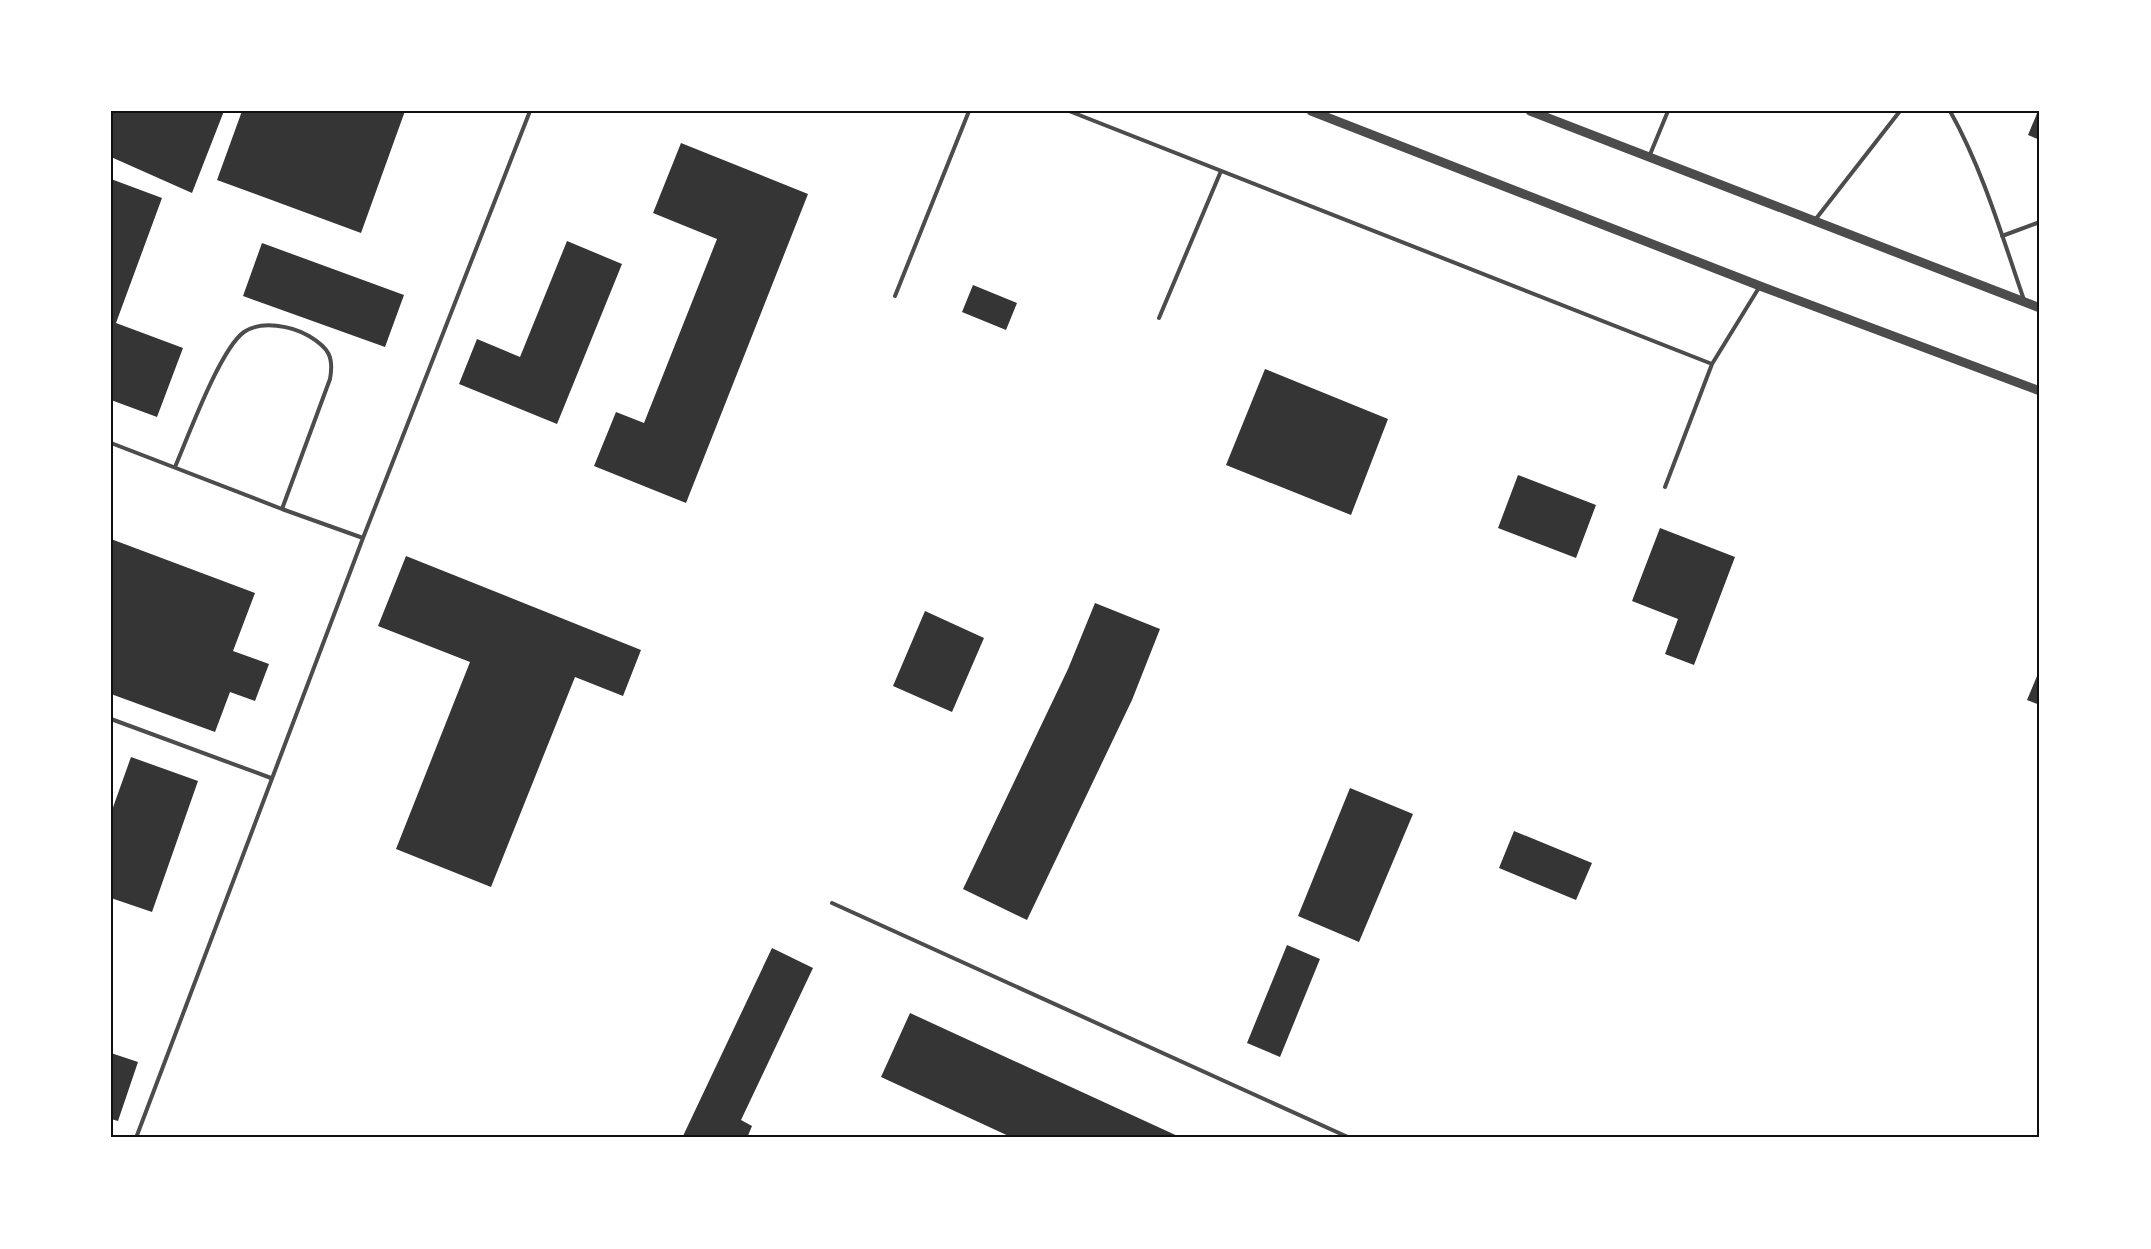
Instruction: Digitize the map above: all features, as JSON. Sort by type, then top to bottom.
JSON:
[{"type":"street","points":[[1311,111],[1760,286],[2040,391]]},
{"type":"street","points":[[1530,111],[2040,308]]},
{"type":"lane","points":[[136,1138],[363,538],[530,111]]},
{"type":"lane","points":[[895,296],[969,111]]},
{"type":"lane","points":[[1069,111],[1712,364]]},
{"type":"lane","points":[[1649,157],[1668,111]]},
{"type":"lane","points":[[1814,221],[1900,111]]},
{"type":"lane","points":[[1950,111],[1967,144],[2002,236],[2024,302]]},
{"type":"lane","points":[[1159,318],[1221,171]]},
{"type":"lane","points":[[2002,236],[2040,222]]},
{"type":"lane","points":[[1665,486],[1712,364],[1760,286]]},
{"type":"lane","points":[[175,467],[226,353],[243,332],[257,326],[268,326],[306,334],[317,340],[328,352],[333,364],[330,379],[282,510]]},
{"type":"lane","points":[[111,443],[282,510],[363,538]]},
{"type":"lane","points":[[111,719],[271,778]]},
{"type":"lane","points":[[832,903],[1350,1138]]},
{"type":"building","points":[[112,111],[224,111],[192,193],[111,157]]},
{"type":"building","points":[[242,111],[405,111],[361,233],[217,180]]},
{"type":"building","points":[[2038,111],[2040,111],[2040,140],[2028,135]]},
{"type":"building","points":[[681,143],[808,194],[686,503],[594,466],[616,412],[644,423],[717,239],[653,213]]},
{"type":"building","points":[[111,179],[162,198],[116,323],[183,348],[157,417],[111,400]]},
{"type":"building","points":[[567,241],[622,264],[557,424],[459,384],[477,339],[520,357]]},
{"type":"building","points":[[262,243],[404,295],[385,347],[243,296]]},
{"type":"building","points":[[973,285],[1017,303],[1006,330],[962,312]]},
{"type":"building","points":[[1265,369],[1388,419],[1351,515],[1226,465]]},
{"type":"building","points":[[1518,475],[1596,505],[1576,558],[1498,528]]},
{"type":"building","points":[[1660,528],[1735,557],[1694,665],[1665,654],[1678,619],[1632,601]]},
{"type":"building","points":[[111,539],[255,593],[233,651],[269,664],[255,701],[230,692],[215,732],[111,694]]},
{"type":"building","points":[[406,556],[641,650],[623,696],[575,677],[491,887],[396,849],[470,662],[378,626]]},
{"type":"building","points":[[1095,603],[1160,629],[1132,700],[1027,920],[963,889],[1068,669]]},
{"type":"building","points":[[925,611],[984,638],[952,712],[893,686]]},
{"type":"building","points":[[2040,669],[2040,705],[2027,700]]},
{"type":"building","points":[[131,757],[198,781],[152,912],[111,898],[111,813]]},
{"type":"building","points":[[1350,788],[1413,814],[1359,942],[1298,916]]},
{"type":"building","points":[[1514,831],[1592,863],[1576,900],[1499,868]]},
{"type":"building","points":[[1287,945],[1320,959],[1280,1057],[1247,1043]]},
{"type":"building","points":[[772,948],[813,968],[741,1120],[752,1126],[747,1138],[686,1138],[683,1136]]},
{"type":"building","points":[[910,1013],[1182,1138],[1013,1138],[881,1077]]},
{"type":"building","points":[[111,1053],[138,1062],[118,1121],[111,1119]]}]
